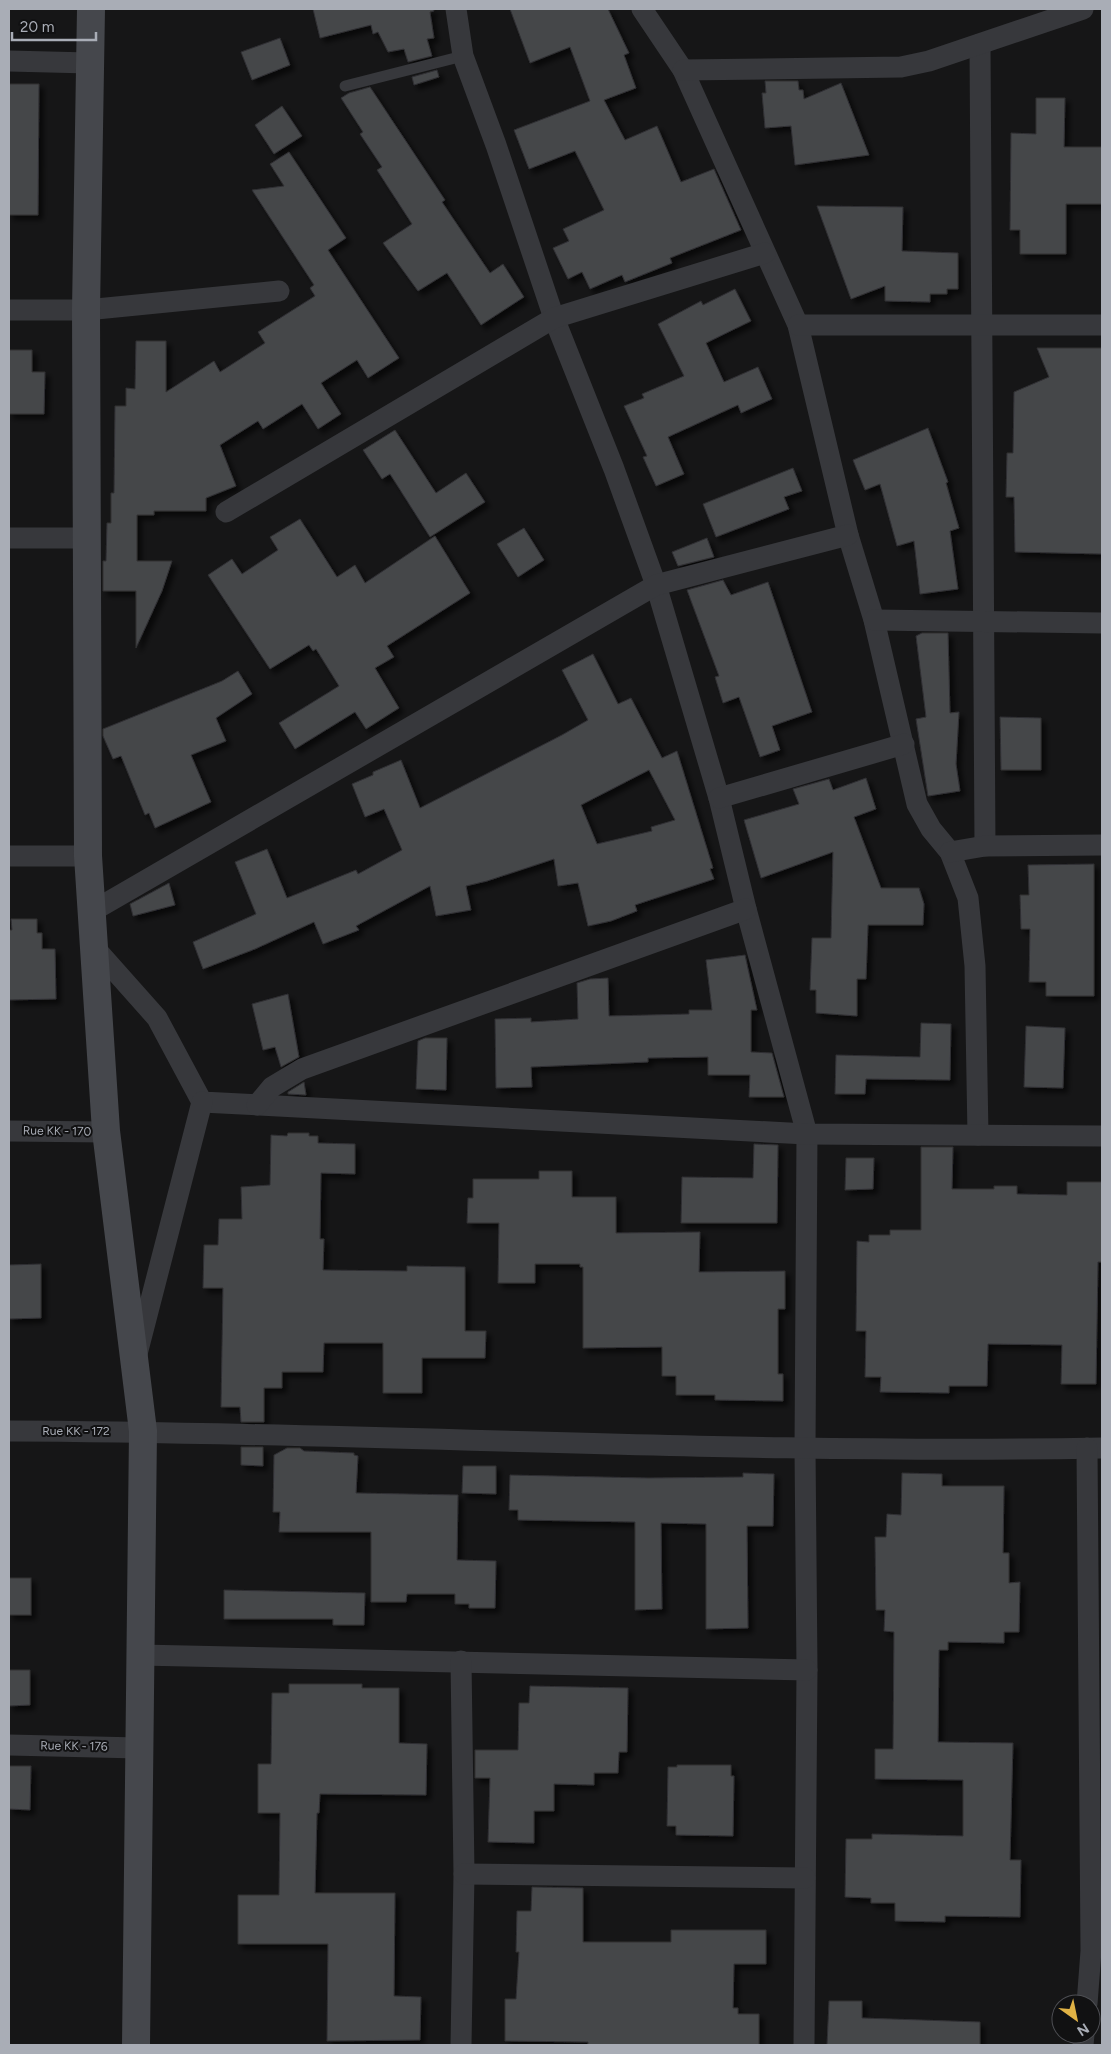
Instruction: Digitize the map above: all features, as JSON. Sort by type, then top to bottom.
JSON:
[{"type":"street","points":[[91,9],[86,310],[88,856],[106,1132],[143,1431],[136,2045]]},
{"type":"street","points":[[456,9],[463,56],[496,145],[554,318],[614,469],[656,584],[719,798],[746,909],[807,1134],[805,1448],[807,1670],[804,2045]]},
{"type":"street","points":[[642,9],[683,70],[798,325],[848,535],[874,620],[917,804],[931,829],[950,852],[968,898],[975,966],[978,1135]]},
{"type":"street","points":[[683,70],[901,67],[929,61],[1083,9]]},
{"type":"street","points":[[980,44],[982,621],[985,846]]},
{"type":"street","points":[[9,61],[89,63]]},
{"type":"street","points":[[226,512],[554,318],[765,253]]},
{"type":"street","points":[[9,310],[86,310],[279,290]]},
{"type":"street","points":[[798,325],[1102,325]]},
{"type":"street","points":[[91,912],[656,584],[848,535]]},
{"type":"street","points":[[9,538],[87,538]]},
{"type":"street","points":[[874,620],[1102,623]]},
{"type":"street","points":[[719,798],[904,744]]},
{"type":"street","points":[[950,852],[985,846],[1102,845]]},
{"type":"street","points":[[9,856],[88,856]]},
{"type":"street","points":[[257,1105],[272,1087],[302,1069],[746,909]]},
{"type":"street","points":[[93,946],[158,1018],[202,1102],[134,1362]]},
{"type":"street","points":[[202,1102],[807,1134],[1102,1136]]},
{"type":"street","name":"Rue KK - 170","points":[[9,1131],[106,1132]]},
{"type":"street","name":"Rue KK - 172","points":[[9,1431],[143,1431],[805,1448],[1095,1448]]},
{"type":"street","points":[[1089,1994],[1096,1952],[1095,1448]]},
{"type":"street","points":[[140,1655],[807,1670]]},
{"type":"street","points":[[461,1661],[464,1874],[461,2045]]},
{"type":"street","name":"Rue KK - 176","points":[[9,1745],[139,1748]]},
{"type":"street","points":[[464,1874],[805,1878]]},
{"type":"lane","points":[[345,86],[463,56]]},
{"type":"building","points":[[313,9],[433,9],[434,11],[430,12],[434,38],[427,39],[432,56],[408,62],[404,49],[388,52],[378,32],[373,34],[371,25],[320,38]]},
{"type":"building","points":[[510,9],[608,9],[629,53],[624,55],[636,88],[604,100],[625,140],[657,126],[681,182],[714,169],[741,230],[670,258],[672,263],[625,282],[622,275],[590,289],[582,272],[568,279],[553,248],[569,241],[563,229],[604,210],[575,151],[529,169],[514,130],[590,101],[570,47],[530,63]]},
{"type":"building","points":[[280,38],[290,65],[252,80],[241,52]]},
{"type":"building","points":[[437,70],[439,77],[414,85],[412,77]]},
{"type":"building","points":[[765,81],[798,81],[799,90],[803,90],[804,99],[841,83],[869,155],[795,165],[791,126],[765,128],[762,93],[766,93]]},
{"type":"building","points":[[9,84],[39,84],[38,215],[9,215]]},
{"type":"building","points":[[370,87],[445,200],[442,202],[490,273],[503,264],[524,297],[481,325],[447,273],[418,291],[383,243],[412,224],[377,170],[382,167],[360,134],[363,132],[341,98],[349,93]]},
{"type":"building","points":[[1036,98],[1065,98],[1064,147],[1102,147],[1102,204],[1066,204],[1066,254],[1020,254],[1020,230],[1010,230],[1011,133],[1036,134]]},
{"type":"building","points":[[282,106],[302,136],[274,154],[255,125]]},
{"type":"building","points":[[289,152],[346,238],[328,250],[399,358],[368,378],[357,360],[321,383],[341,414],[318,429],[302,404],[263,429],[258,421],[220,445],[236,486],[206,498],[206,511],[154,511],[154,515],[137,515],[137,561],[172,561],[162,591],[136,648],[136,591],[103,591],[103,561],[106,561],[107,523],[111,523],[111,493],[114,493],[115,406],[126,406],[126,388],[135,389],[136,341],[166,341],[166,392],[214,361],[220,372],[265,343],[258,332],[315,296],[310,288],[314,285],[252,190],[284,186],[270,164]]},
{"type":"building","points":[[817,206],[903,207],[902,251],[958,253],[958,289],[947,289],[947,294],[930,294],[930,302],[885,301],[885,286],[851,299]]},
{"type":"building","points":[[735,289],[751,321],[706,343],[724,382],[758,367],[772,399],[741,413],[738,405],[668,437],[684,474],[656,486],[643,457],[647,456],[624,406],[644,398],[642,394],[684,376],[658,324],[701,301],[703,305]]},
{"type":"building","points":[[1037,348],[1102,348],[1102,554],[1015,552],[1014,497],[1006,497],[1007,453],[1013,453],[1014,392],[1049,377]]},
{"type":"building","points":[[9,350],[32,350],[32,372],[45,372],[44,414],[9,414]]},
{"type":"building","points":[[928,428],[948,482],[946,483],[959,528],[950,531],[958,589],[920,594],[914,541],[897,546],[880,484],[865,490],[853,460]]},
{"type":"building","points":[[395,430],[436,493],[466,473],[485,502],[430,537],[390,474],[382,479],[363,450]]},
{"type":"building","points":[[793,468],[802,491],[784,497],[789,509],[716,537],[703,504]]},
{"type":"building","points":[[300,519],[337,577],[355,565],[365,583],[435,536],[470,593],[387,646],[394,657],[375,668],[399,708],[366,729],[355,712],[295,749],[279,723],[339,686],[316,649],[313,651],[309,645],[270,669],[208,575],[232,559],[242,574],[278,550],[270,537]]},
{"type":"building","points":[[524,528],[544,560],[518,577],[497,544]]},
{"type":"building","points":[[707,538],[714,557],[678,566],[672,552]]},
{"type":"building","points":[[723,580],[731,595],[768,582],[812,712],[772,726],[780,750],[760,757],[739,697],[723,703],[715,677],[719,676],[687,590]]},
{"type":"building","points":[[922,633],[948,633],[950,713],[959,712],[956,764],[960,791],[928,796],[916,719],[926,717],[916,636]]},
{"type":"building","points":[[593,654],[618,704],[631,698],[662,758],[677,751],[713,868],[710,869],[714,879],[635,905],[637,911],[611,921],[588,926],[578,883],[558,886],[554,859],[466,886],[471,910],[436,916],[430,886],[356,926],[359,930],[323,944],[314,922],[255,949],[203,969],[193,942],[256,914],[235,862],[267,849],[287,898],[356,870],[358,874],[402,850],[384,809],[365,817],[352,784],[373,775],[373,772],[401,760],[420,808],[562,735],[588,720],[562,670]],"holes":[[[649,770],[675,820],[651,827],[652,831],[597,844],[581,805]]]},
{"type":"building","points":[[238,671],[252,694],[216,718],[226,741],[191,755],[211,802],[155,828],[149,813],[145,815],[121,756],[113,759],[103,736],[103,729],[222,681]]},
{"type":"building","points":[[1000,717],[1041,718],[1041,770],[1001,770]]},
{"type":"building","points":[[866,778],[876,809],[854,817],[881,888],[919,888],[924,904],[923,925],[868,925],[866,979],[857,979],[857,1016],[816,1013],[816,990],[810,990],[812,938],[831,938],[833,852],[761,878],[744,820],[799,804],[793,789],[829,779],[833,790]]},
{"type":"building","points":[[1094,864],[1094,996],[1046,996],[1046,982],[1029,982],[1030,929],[1021,929],[1020,895],[1029,895],[1028,865]]},
{"type":"building","points":[[169,883],[175,905],[133,916],[130,904]]},
{"type":"building","points":[[11,919],[37,919],[37,933],[42,933],[42,949],[55,949],[56,999],[9,1000],[9,930],[12,930]]},
{"type":"building","points":[[745,955],[757,1010],[751,1010],[751,1052],[772,1053],[784,1097],[749,1097],[750,1075],[708,1075],[708,1057],[648,1058],[648,1062],[531,1067],[532,1087],[496,1088],[495,1019],[531,1018],[531,1022],[578,1019],[577,983],[590,979],[608,978],[609,1016],[689,1014],[689,1010],[712,1010],[706,960]]},
{"type":"building","points":[[288,994],[299,1057],[281,1067],[275,1047],[263,1050],[252,1004]]},
{"type":"building","points":[[921,1023],[951,1024],[950,1080],[866,1079],[865,1094],[835,1094],[836,1055],[920,1057]]},
{"type":"building","points":[[1026,1026],[1065,1028],[1063,1088],[1024,1087]]},
{"type":"building","points":[[425,1038],[447,1038],[446,1090],[416,1089],[418,1041]]},
{"type":"building","points":[[304,1082],[306,1095],[288,1094],[288,1092]]},
{"type":"building","points":[[288,1133],[309,1133],[309,1136],[318,1136],[318,1143],[355,1144],[355,1174],[321,1173],[320,1239],[324,1239],[323,1270],[407,1271],[407,1266],[465,1267],[465,1331],[486,1331],[485,1358],[422,1358],[422,1393],[383,1393],[383,1343],[324,1343],[323,1372],[282,1372],[282,1388],[264,1388],[264,1422],[241,1422],[240,1407],[221,1407],[223,1288],[203,1288],[204,1245],[218,1245],[219,1219],[242,1219],[241,1187],[270,1185],[271,1135],[287,1136]]},
{"type":"building","points":[[754,1144],[778,1145],[777,1223],[681,1223],[682,1177],[753,1178]]},
{"type":"building","points":[[921,1147],[953,1147],[952,1189],[994,1189],[994,1186],[1017,1186],[1017,1194],[1067,1195],[1067,1182],[1102,1182],[1102,1262],[1098,1262],[1096,1384],[1061,1384],[1062,1345],[988,1344],[987,1386],[949,1386],[949,1393],[880,1392],[881,1377],[865,1377],[866,1331],[856,1331],[857,1241],[869,1242],[869,1235],[890,1235],[890,1230],[921,1230]]},
{"type":"building","points":[[846,1158],[874,1158],[873,1189],[845,1190]]},
{"type":"building","points":[[539,1171],[572,1171],[572,1197],[616,1197],[616,1233],[700,1232],[699,1272],[785,1271],[785,1309],[778,1309],[778,1374],[783,1374],[783,1401],[715,1400],[715,1395],[676,1395],[676,1376],[662,1376],[662,1347],[583,1348],[583,1267],[580,1267],[580,1264],[535,1264],[535,1283],[498,1283],[499,1223],[467,1223],[468,1198],[473,1198],[473,1179],[539,1179]]},
{"type":"building","points":[[41,1264],[41,1318],[9,1319],[9,1265]]},
{"type":"building","points":[[241,1447],[263,1447],[263,1466],[241,1465]]},
{"type":"building","points":[[287,1448],[300,1448],[304,1451],[354,1453],[354,1455],[358,1456],[356,1493],[458,1495],[457,1560],[496,1561],[495,1608],[469,1608],[469,1604],[455,1604],[455,1594],[407,1594],[406,1602],[371,1602],[371,1532],[279,1532],[280,1512],[273,1512],[274,1455]]},
{"type":"building","points":[[463,1466],[496,1466],[496,1494],[462,1493]]},
{"type":"building","points":[[743,1473],[774,1474],[773,1526],[747,1526],[748,1628],[706,1629],[706,1524],[661,1523],[662,1609],[635,1610],[635,1522],[518,1520],[518,1510],[509,1510],[510,1475],[648,1478],[743,1477]]},
{"type":"building","points":[[902,1473],[942,1474],[942,1486],[1004,1486],[1003,1553],[1009,1553],[1009,1583],[1020,1582],[1019,1632],[1004,1632],[1004,1643],[948,1642],[948,1650],[939,1650],[938,1742],[1013,1743],[1010,1860],[1021,1860],[1020,1917],[945,1916],[945,1922],[895,1921],[895,1903],[871,1903],[871,1898],[845,1897],[846,1839],[872,1839],[872,1834],[963,1836],[963,1780],[875,1779],[875,1749],[893,1749],[894,1632],[884,1631],[885,1610],[876,1610],[875,1537],[886,1537],[887,1514],[901,1515]]},
{"type":"building","points":[[9,1578],[31,1578],[31,1615],[9,1615]]},
{"type":"building","points":[[224,1590],[365,1593],[364,1625],[333,1625],[333,1619],[224,1619]]},
{"type":"building","points":[[9,1670],[30,1670],[30,1705],[9,1706]]},
{"type":"building","points":[[289,1684],[362,1684],[362,1688],[399,1688],[399,1743],[427,1744],[426,1795],[320,1794],[319,1813],[317,1813],[315,1893],[395,1893],[394,1996],[421,1997],[420,2040],[327,2041],[328,1944],[238,1944],[238,1895],[279,1895],[280,1813],[258,1813],[258,1764],[271,1764],[272,1693],[289,1693]]},
{"type":"building","points":[[530,1686],[628,1688],[627,1752],[619,1752],[618,1773],[594,1773],[594,1785],[554,1784],[554,1811],[534,1811],[534,1843],[488,1842],[490,1778],[475,1778],[475,1750],[518,1750],[519,1703],[529,1703]]},
{"type":"building","points":[[677,1765],[731,1765],[731,1776],[734,1776],[733,1836],[676,1835],[676,1826],[667,1826],[668,1767],[677,1767]]},
{"type":"building","points":[[9,1766],[31,1766],[30,1810],[9,1809]]},
{"type":"building","points":[[532,1887],[583,1888],[583,1942],[671,1942],[671,1930],[766,1930],[766,1964],[734,1964],[733,2008],[738,2008],[738,2014],[759,2014],[759,2045],[588,2045],[588,2042],[505,2041],[505,1999],[516,1999],[519,1952],[516,1952],[517,1911],[531,1911]]},
{"type":"building","points":[[829,2001],[862,2001],[862,2018],[980,2022],[980,2045],[827,2045]]}]
